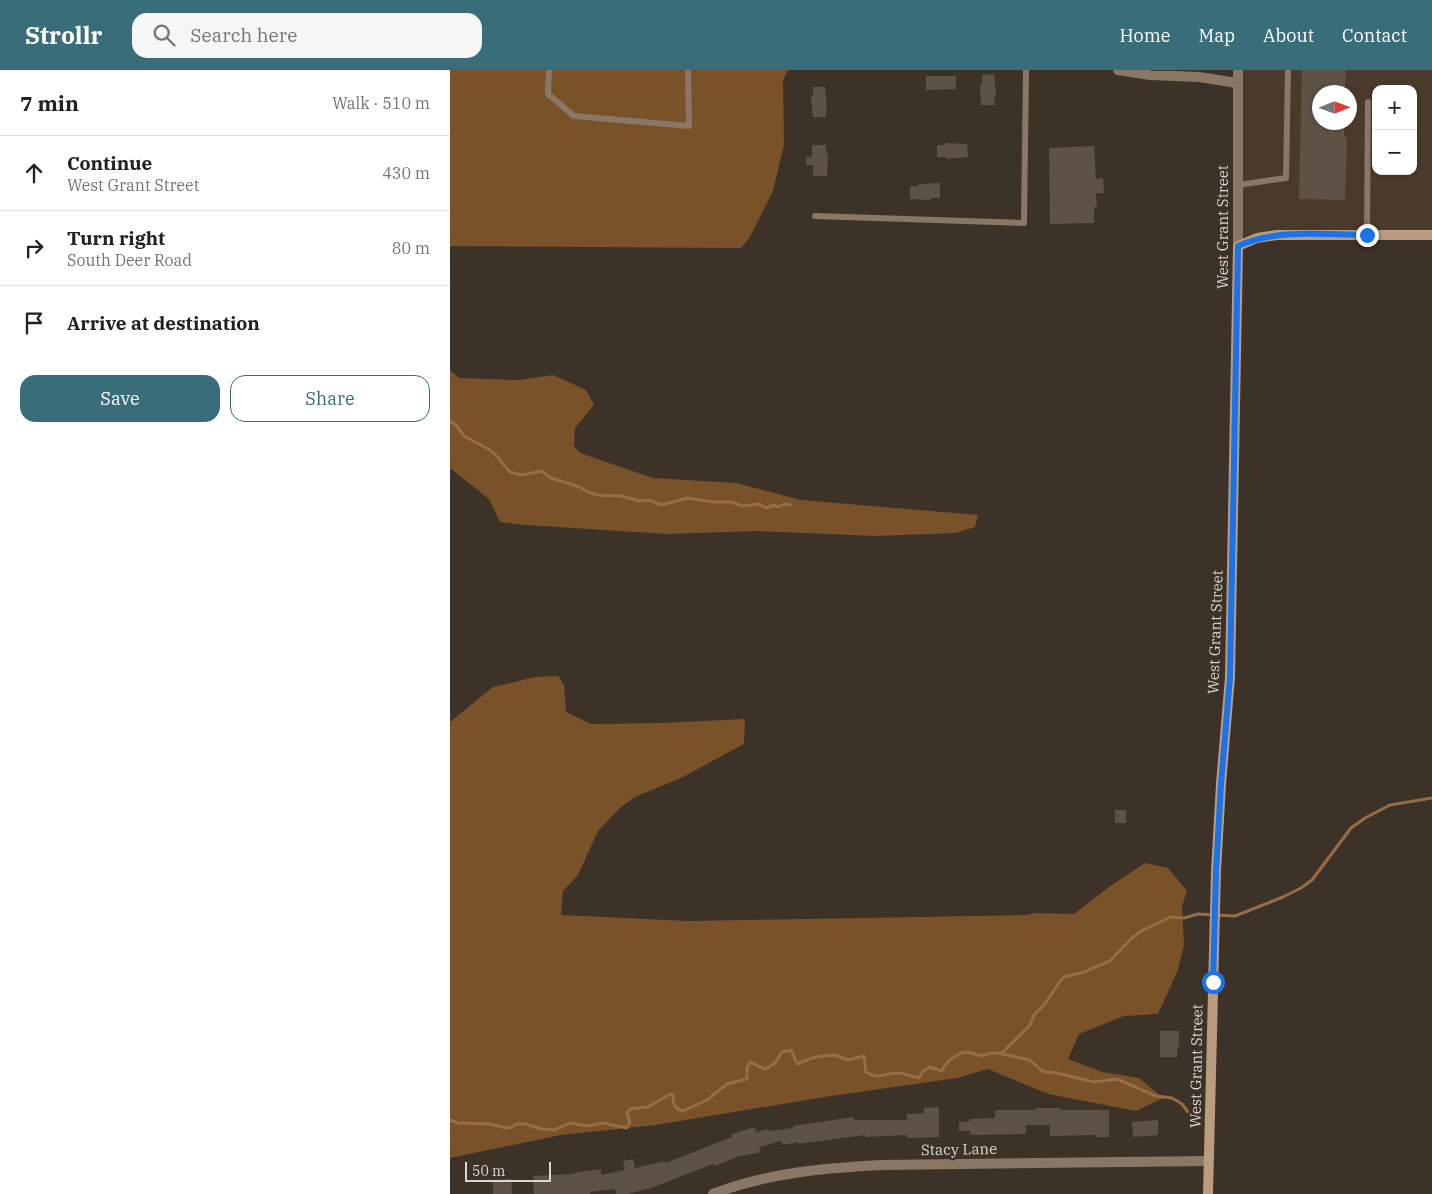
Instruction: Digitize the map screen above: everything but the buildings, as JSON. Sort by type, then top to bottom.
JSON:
[{"type":"main road","points":[[1238,246],[1257,238],[1277,234],[1432,235]]},
{"type":"main road","name":"West Grant Street","points":[[1208,1194],[1216,872],[1230,677],[1238,246]]},
{"type":"street","points":[[1118,70],[1150,75],[1199,77],[1237,83]]},
{"type":"street","name":"West Grant Street","points":[[1238,70],[1238,246]]},
{"type":"street","name":"Stacy Lane","points":[[713,1194],[740,1185],[835,1167],[1209,1161]]},
{"type":"lane","points":[[549,70],[548,94],[574,116],[689,126],[688,70]]},
{"type":"lane","points":[[816,216],[1024,223],[1026,70]]},
{"type":"lane","points":[[1238,185],[1286,178],[1288,70]]},
{"type":"lane","points":[[1367,235],[1368,102]]},
{"type":"shaded area","points":[[450,70],[788,70],[783,81],[784,145],[773,191],[750,237],[741,248],[450,246]]},
{"type":"shaded area","points":[[1238,70],[1432,70],[1432,234],[1277,235],[1238,246]]},
{"type":"shaded area","points":[[450,370],[459,378],[519,380],[553,375],[586,390],[594,405],[575,428],[574,446],[580,453],[653,478],[736,483],[801,500],[978,515],[975,527],[956,533],[876,536],[758,531],[667,534],[500,522],[489,499],[450,468]]},
{"type":"shaded area","points":[[558,676],[564,685],[566,712],[591,724],[745,719],[744,744],[681,778],[635,797],[621,807],[598,831],[578,875],[563,891],[561,915],[688,921],[1026,915],[1035,913],[1074,914],[1109,887],[1145,863],[1168,868],[1187,891],[1182,906],[1184,945],[1178,970],[1158,1014],[1124,1016],[1079,1034],[1068,1059],[1102,1072],[1139,1078],[1163,1098],[1136,1111],[1048,1094],[988,1069],[957,1078],[831,1096],[656,1125],[561,1135],[450,1158],[450,722],[493,687],[535,677]]},
{"type":"waterway","points":[[450,421],[456,425],[464,436],[492,451],[510,472],[522,475],[542,471],[551,478],[580,487],[597,495],[622,496],[639,501],[649,500],[661,505],[688,498],[713,502],[731,502],[743,506],[759,504],[766,508],[774,505],[778,507],[784,504],[791,505]]},
{"type":"waterway","points":[[1001,1054],[1030,1025],[1034,1015],[1045,1004],[1064,977],[1084,972],[1110,961],[1131,939],[1143,930],[1171,917],[1184,918],[1198,914],[1235,916],[1283,897],[1312,880],[1351,828],[1365,818],[1390,805],[1432,798]]},
{"type":"waterway","points":[[450,1120],[458,1123],[490,1124],[506,1128],[516,1124],[525,1124],[554,1130],[570,1123],[588,1126],[603,1123],[627,1128],[630,1122],[627,1114],[630,1109],[648,1107],[670,1094],[673,1095],[676,1107],[683,1111],[707,1100],[727,1084],[747,1079],[747,1068],[750,1062],[766,1069],[775,1063],[782,1052],[791,1050],[797,1064],[823,1056],[835,1055],[848,1060],[864,1056],[866,1072],[871,1075],[879,1076],[901,1073],[919,1078],[923,1071],[930,1067],[942,1071],[951,1059],[961,1053],[967,1052],[982,1056],[998,1053],[1030,1060],[1042,1071],[1046,1072],[1094,1082],[1117,1079],[1156,1096],[1172,1098],[1182,1104],[1188,1112]]},
{"type":"route","points":[[1213,982],[1216,872],[1230,677],[1238,246],[1257,238],[1277,234],[1367,235]]}]
